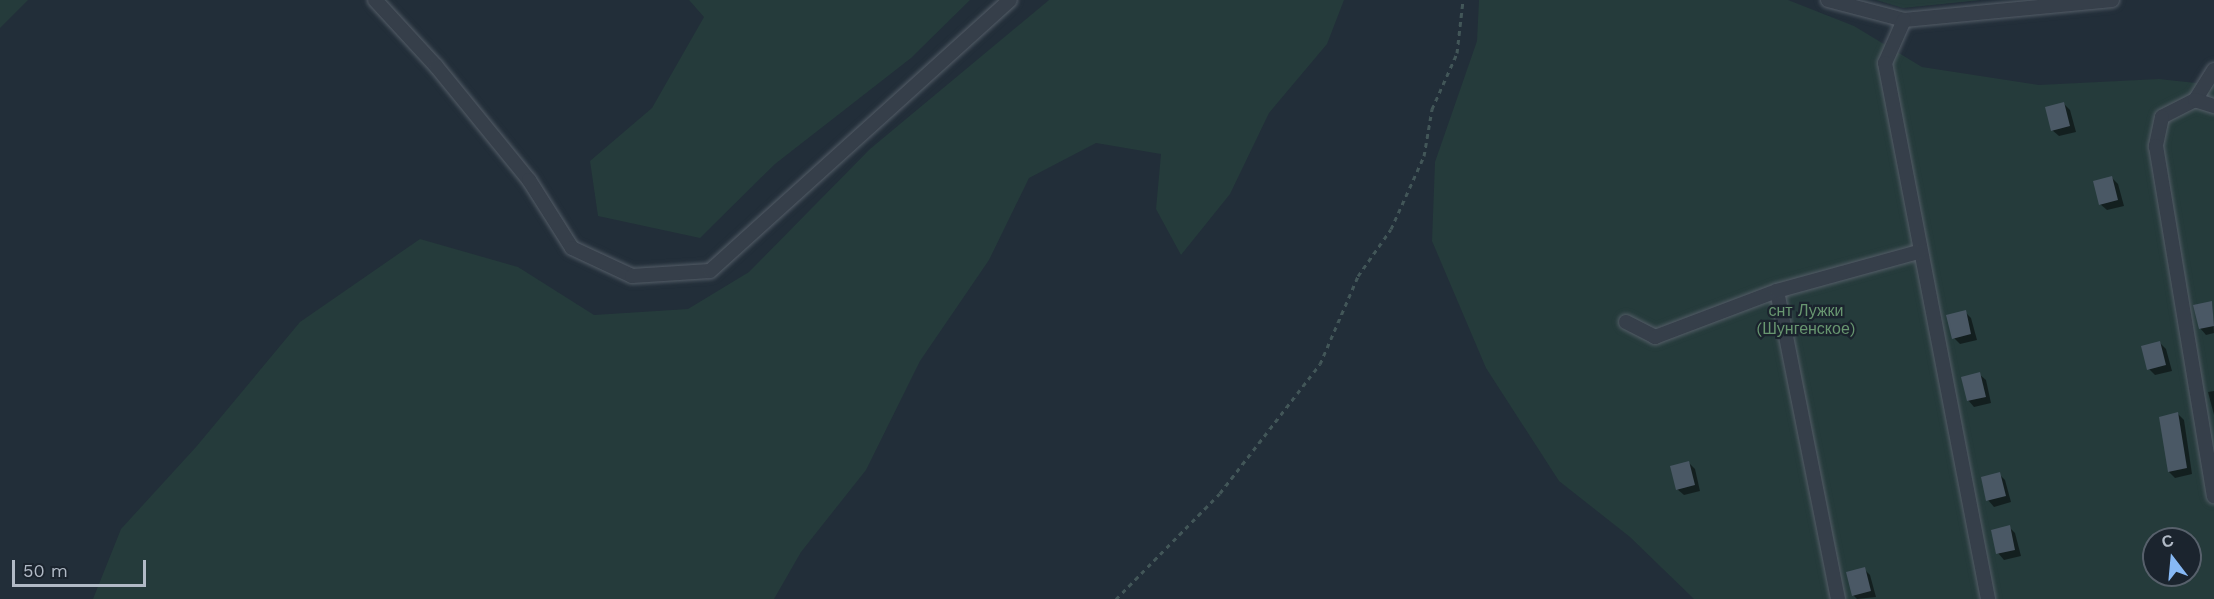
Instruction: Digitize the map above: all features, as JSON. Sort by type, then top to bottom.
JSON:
[{"type":"street","points":[[375,0],[436,66],[529,180],[572,249],[632,276],[710,271],[1010,0]]},
{"type":"street","points":[[1828,0],[1904,20],[2112,0]]},
{"type":"street","points":[[1904,20],[1885,63],[1919,252],[1988,599]]},
{"type":"street","points":[[2214,70],[2195,100],[2162,117],[2156,146],[2214,496]]},
{"type":"street","points":[[2195,100],[2214,106]]},
{"type":"street","points":[[1626,322],[1655,337],[1777,291],[1919,252]]},
{"type":"street","points":[[1777,291],[1838,599]]},
{"type":"path","points":[[1116,599],[1220,493],[1320,364],[1358,276],[1390,229],[1424,156],[1432,109],[1457,53],[1463,0]]},
{"type":"green space","points":[[0,0],[28,0],[0,28]]},
{"type":"green space","points":[[689,0],[970,0],[911,58],[775,164],[700,238],[598,216],[590,161],[652,108],[704,17]]},
{"type":"green space","points":[[1049,0],[1344,0],[1327,44],[1269,113],[1230,194],[1181,255],[1156,209],[1161,154],[1096,143],[1029,178],[989,260],[920,361],[866,470],[801,552],[774,599],[93,599],[121,529],[196,447],[300,322],[420,239],[518,267],[594,315],[688,309],[749,272],[870,149]]},
{"type":"green space","name":"снт Лужки (Шунгенское)","points":[[1479,0],[1788,0],[1854,26],[1922,67],[2039,85],[2159,79],[2214,85],[2214,599],[1694,599],[1630,537],[1559,481],[1486,368],[1432,241],[1435,162],[1477,41]]},
{"type":"green space","points":[[1876,0],[1981,0],[1903,8]]},
{"type":"building","points":[[2064,102],[2070,126],[2051,131],[2045,107]]},
{"type":"building","points":[[2112,176],[2118,200],[2099,205],[2093,181]]},
{"type":"building","points":[[2212,301],[2214,326],[2199,329],[2193,305]]},
{"type":"building","points":[[1966,310],[1971,334],[1952,339],[1946,315]]},
{"type":"building","points":[[2160,341],[2166,365],[2147,370],[2141,346]]},
{"type":"building","points":[[1980,372],[1986,397],[1967,401],[1961,377]]},
{"type":"building","points":[[2178,412],[2187,468],[2168,472],[2159,417]]},
{"type":"building","points":[[1689,461],[1695,485],[1676,490],[1670,466]]},
{"type":"building","points":[[2000,472],[2006,496],[1986,501],[1981,477]]},
{"type":"building","points":[[2010,525],[2015,550],[1996,554],[1991,530]]},
{"type":"building","points":[[1865,567],[1871,591],[1852,596],[1846,572]]}]
